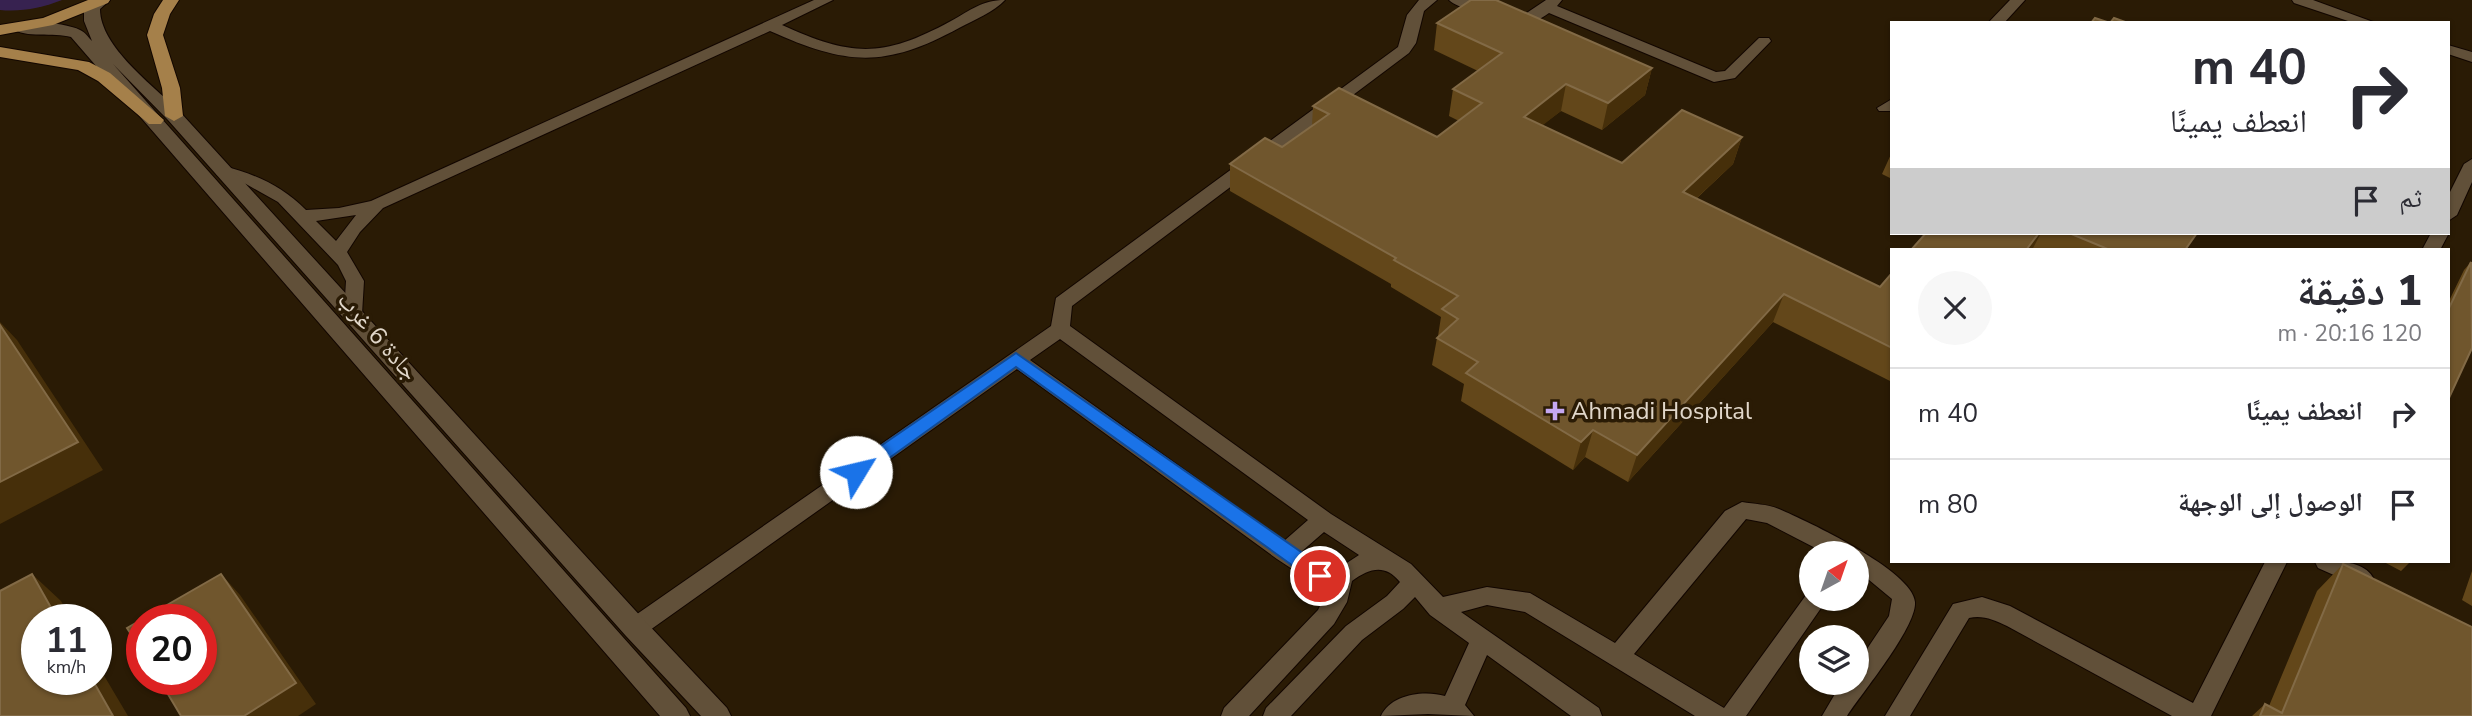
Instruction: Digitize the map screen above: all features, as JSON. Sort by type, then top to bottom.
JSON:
[{"type":"main road","points":[[10,29],[72,14],[102,0]]},
{"type":"main road","name":"جادة 6 غرب","points":[[102,0],[92,7],[92,21],[102,41],[677,716]]},
{"type":"main road","points":[[0,52],[83,66],[165,118],[171,88],[155,48],[154,30],[171,0]]},
{"type":"main road","name":"جادة 6 غرب","points":[[10,29],[62,29],[77,34],[223,171],[635,628],[718,716]]},
{"type":"lane","points":[[303,216],[339,214],[376,205],[827,0]]},
{"type":"lane","points":[[771,26],[836,52],[876,54],[915,45],[998,0]]},
{"type":"lane","points":[[635,628],[1060,329],[1063,303],[1404,50],[1411,39],[1413,12],[1422,3],[1430,0]]},
{"type":"lane","points":[[1456,0],[1505,20],[1518,22],[1530,19],[1551,3],[1714,77],[1730,75],[1764,41]]},
{"type":"lane","points":[[1997,21],[2018,0]]},
{"type":"lane","points":[[2299,0],[2363,21]]},
{"type":"lane","points":[[2450,50],[2472,57]]},
{"type":"lane","points":[[2450,211],[2472,164]]},
{"type":"lane","points":[[223,171],[264,185],[284,198],[338,253],[352,271],[355,281],[352,314]]},
{"type":"lane","points":[[338,253],[354,229],[376,205]]},
{"type":"lane","points":[[1060,329],[1323,520],[1381,558],[1400,565],[1438,608],[1590,716]]},
{"type":"lane","points":[[1016,359],[1285,553],[1338,587]]},
{"type":"lane","points":[[1618,656],[1733,517],[1742,510],[1771,515],[1822,541]]},
{"type":"lane","points":[[1285,553],[1323,520]]},
{"type":"lane","points":[[1233,716],[1326,617],[1336,602],[1342,576],[1368,559],[1381,558]]},
{"type":"lane","points":[[1897,716],[1961,611],[1971,606],[1990,607],[2015,619],[2197,716],[2275,563]]},
{"type":"lane","points":[[2328,563],[2387,591]]},
{"type":"lane","points":[[1869,568],[1899,591],[1904,603],[1899,618],[1869,664]]},
{"type":"lane","points":[[1275,716],[1354,632],[1407,594],[1413,579]]},
{"type":"lane","points":[[1438,608],[1487,596],[1531,603],[1716,716]]},
{"type":"lane","points":[[1732,716],[1808,611]]},
{"type":"lane","points":[[1393,716],[1417,704],[1431,702],[1457,712],[1482,639]]},
{"type":"lane","points":[[1834,716],[1848,695]]},
{"type":"shaded area","points":[[0,0],[62,0],[31,9],[0,10]]},
{"type":"building","points":[[1471,0],[1496,0],[1652,68],[1608,103],[1566,84],[1524,117],[1622,163],[1682,110],[1742,137],[1683,192],[1880,287],[1890,275],[1890,347],[1784,294],[1637,455],[1593,430],[1581,442],[1466,373],[1478,362],[1437,338],[1458,319],[1442,309],[1458,296],[1230,164],[1265,138],[1282,147],[1329,114],[1313,106],[1339,88],[1437,137],[1482,103],[1453,89],[1502,53],[1437,23]]},
{"type":"building","points":[[1924,235],[2037,235],[2028,248],[1913,248]]},
{"type":"building","points":[[2074,235],[2196,235],[2186,248],[2105,248]]},
{"type":"building","points":[[2471,262],[2472,348],[2450,396],[2450,306]]},
{"type":"building","points":[[0,325],[78,442],[0,482]]},
{"type":"building","points":[[2343,564],[2472,627],[2472,716],[2260,716],[2265,704],[2282,713]]},
{"type":"building","points":[[32,574],[49,604],[21,604],[21,695],[101,695],[113,716],[0,716],[0,591]]},
{"type":"building","points":[[221,574],[296,683],[244,716],[181,716],[169,695],[217,695],[217,604],[169,604]]},
{"type":"place","name":"Ahmadi Hospital","points":[[1555,411]]},
{"type":"route","points":[[856,472],[1016,359],[1320,576]]}]
